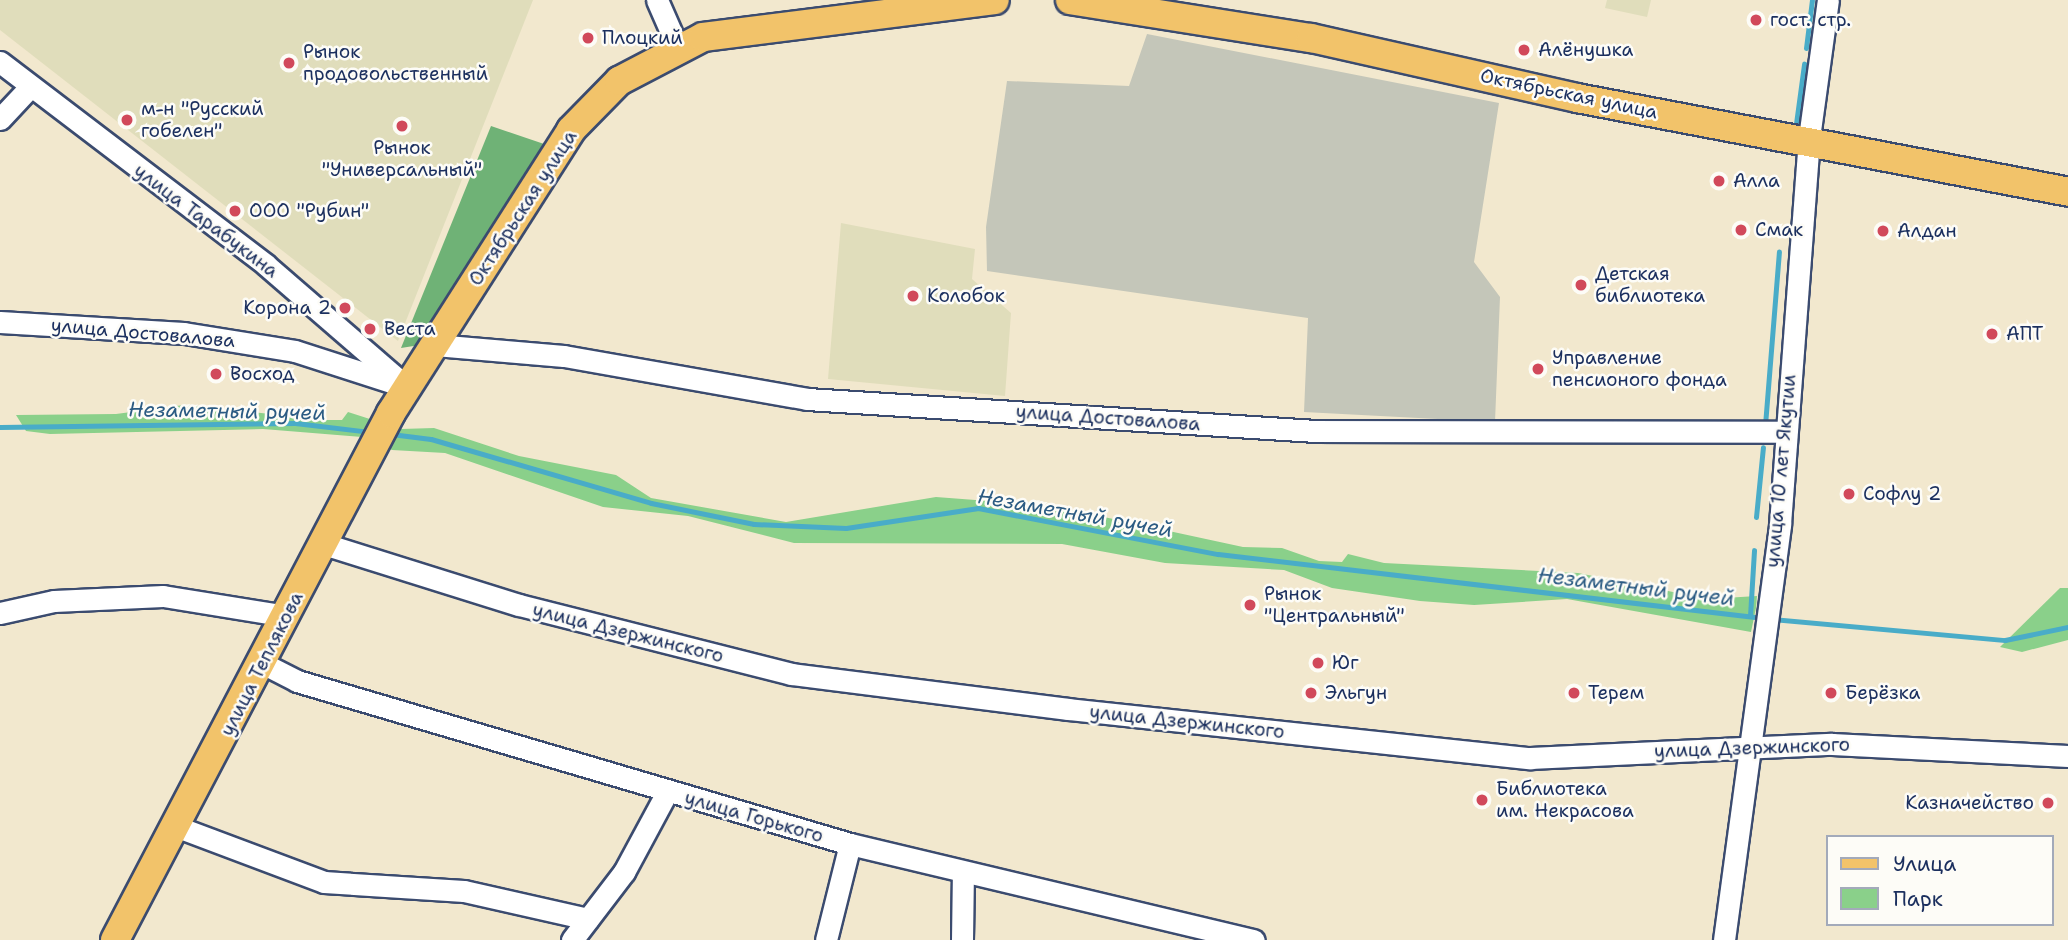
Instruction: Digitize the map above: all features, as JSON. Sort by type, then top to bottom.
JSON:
[{"type":"main road","name":"Октябрьская улица","points":[[407,387],[571,130],[619,80],[678,48],[737,29],[995,0]]},
{"type":"main road","name":"Октябрьская улица","points":[[1070,0],[1311,38],[1577,98],[1809,138],[2068,192]]},
{"type":"main road","name":"улица Теплякова","points":[[115,940],[174,826],[264,664],[371,448],[407,387]]},
{"type":"street","points":[[657,0],[678,48]]},
{"type":"street","name":"улица 10 лет Якутии","points":[[1724,940],[1748,748],[1766,640],[1809,138],[1828,0]]},
{"type":"street","name":"улица Тарабукина","points":[[0,62],[29,88],[266,265],[407,387]]},
{"type":"street","points":[[0,119],[29,88]]},
{"type":"street","name":"улица Достовалова","points":[[0,322],[184,333],[295,351],[407,387]]},
{"type":"street","name":"улица Достовалова","points":[[435,345],[564,356],[807,399],[1314,431],[1784,432]]},
{"type":"street","name":"улица Дзержинского","points":[[324,544],[519,605],[791,674],[1530,758],[1748,748],[1979,747],[2068,756]]},
{"type":"street","points":[[0,613],[54,601],[163,596],[287,616]]},
{"type":"street","name":"улица Горького","points":[[264,664],[297,681],[850,844],[1254,940]]},
{"type":"street","points":[[572,940],[624,872],[667,792]]},
{"type":"street","points":[[174,826],[324,882],[464,891],[587,919]]},
{"type":"street","points":[[826,940],[850,844]]},
{"type":"street","points":[[962,940],[963,872]]},
{"type":"shaded area","points":[[0,0],[533,0],[398,341],[0,30]]},
{"type":"shaded area","points":[[1607,0],[1651,0],[1647,17],[1605,8]]},
{"type":"shaded area","points":[[1147,34],[1499,103],[1474,262],[1500,297],[1495,422],[1304,412],[1308,318],[987,271],[986,227],[1007,81],[1129,86]]},
{"type":"shaded area","name":"Колобок","points":[[841,223],[975,249],[972,279],[1011,313],[1005,396],[828,379]]},
{"type":"green space","points":[[491,126],[547,145],[426,344],[401,348]]},
{"type":"green space","points":[[184,405],[327,420],[342,420],[348,412],[401,429],[434,428],[519,456],[616,475],[651,498],[786,522],[936,497],[1053,506],[1243,547],[1282,548],[1319,561],[1342,562],[1348,554],[1384,563],[1578,573],[1708,599],[1757,596],[1756,608],[1751,632],[1567,599],[1474,605],[1420,601],[1332,588],[1284,570],[1165,563],[1062,544],[794,543],[688,516],[603,507],[445,453],[392,450],[362,437],[263,429],[50,434],[26,431],[16,415],[116,414]]},
{"type":"green space","points":[[2060,588],[2068,588],[2068,640],[2022,652],[2000,647]]},
{"type":"waterway","points":[[1806,48],[1812,0]]},
{"type":"waterway","points":[[1795,131],[1804,64]]},
{"type":"waterway","points":[[1765,425],[1779,252]]},
{"type":"waterway","name":"Незаметный ручей","points":[[0,427],[295,423],[371,432]]},
{"type":"waterway","name":"Незаметный ручей","points":[[391,434],[431,439],[651,503],[754,524],[846,528],[978,508],[1218,554],[1763,618]]},
{"type":"waterway","points":[[1756,517],[1763,447]]},
{"type":"waterway","points":[[1750,616],[1754,550]]},
{"type":"waterway","name":"Незаметный ручей","points":[[1773,619],[2005,640],[2068,627]]},
{"type":"place","name":"гост. стр.","points":[[1756,20]]},
{"type":"place","name":"Плоцкий","points":[[588,38]]},
{"type":"place","name":"Алёнушка","points":[[1524,50]]},
{"type":"place","name":"Рынок продовольственный","points":[[289,63]]},
{"type":"place","name":"м-н \"Русский гобелен\"","points":[[127,120]]},
{"type":"place","name":"Рынок \"Универсальный\"","points":[[402,126]]},
{"type":"place","name":"Алла","points":[[1719,181]]},
{"type":"place","name":"ООО \"Рубин\"","points":[[235,211]]},
{"type":"place","name":"Смак","points":[[1741,230]]},
{"type":"place","name":"Алдан","points":[[1883,231]]},
{"type":"place","name":"Детская библиотека","points":[[1581,285]]},
{"type":"place","name":"Колобок","points":[[913,296]]},
{"type":"place","name":"Корона 2","points":[[345,308]]},
{"type":"place","name":"Веста","points":[[370,329]]},
{"type":"place","name":"АПТ","points":[[1992,334]]},
{"type":"place","name":"Управление пенсионого фонда","points":[[1538,369]]},
{"type":"place","name":"Восход","points":[[216,374]]},
{"type":"place","name":"Софлу 2","points":[[1849,494]]},
{"type":"place","name":"Рынок \"Центральный\"","points":[[1250,605]]},
{"type":"place","name":"Юг","points":[[1318,663]]},
{"type":"place","name":"Эльгун","points":[[1311,693]]},
{"type":"place","name":"Терем","points":[[1574,693]]},
{"type":"place","name":"Берёзка","points":[[1831,693]]},
{"type":"place","name":"Библиотека им. Некрасова","points":[[1482,800]]},
{"type":"place","name":"Казначейство","points":[[2048,803]]}]
